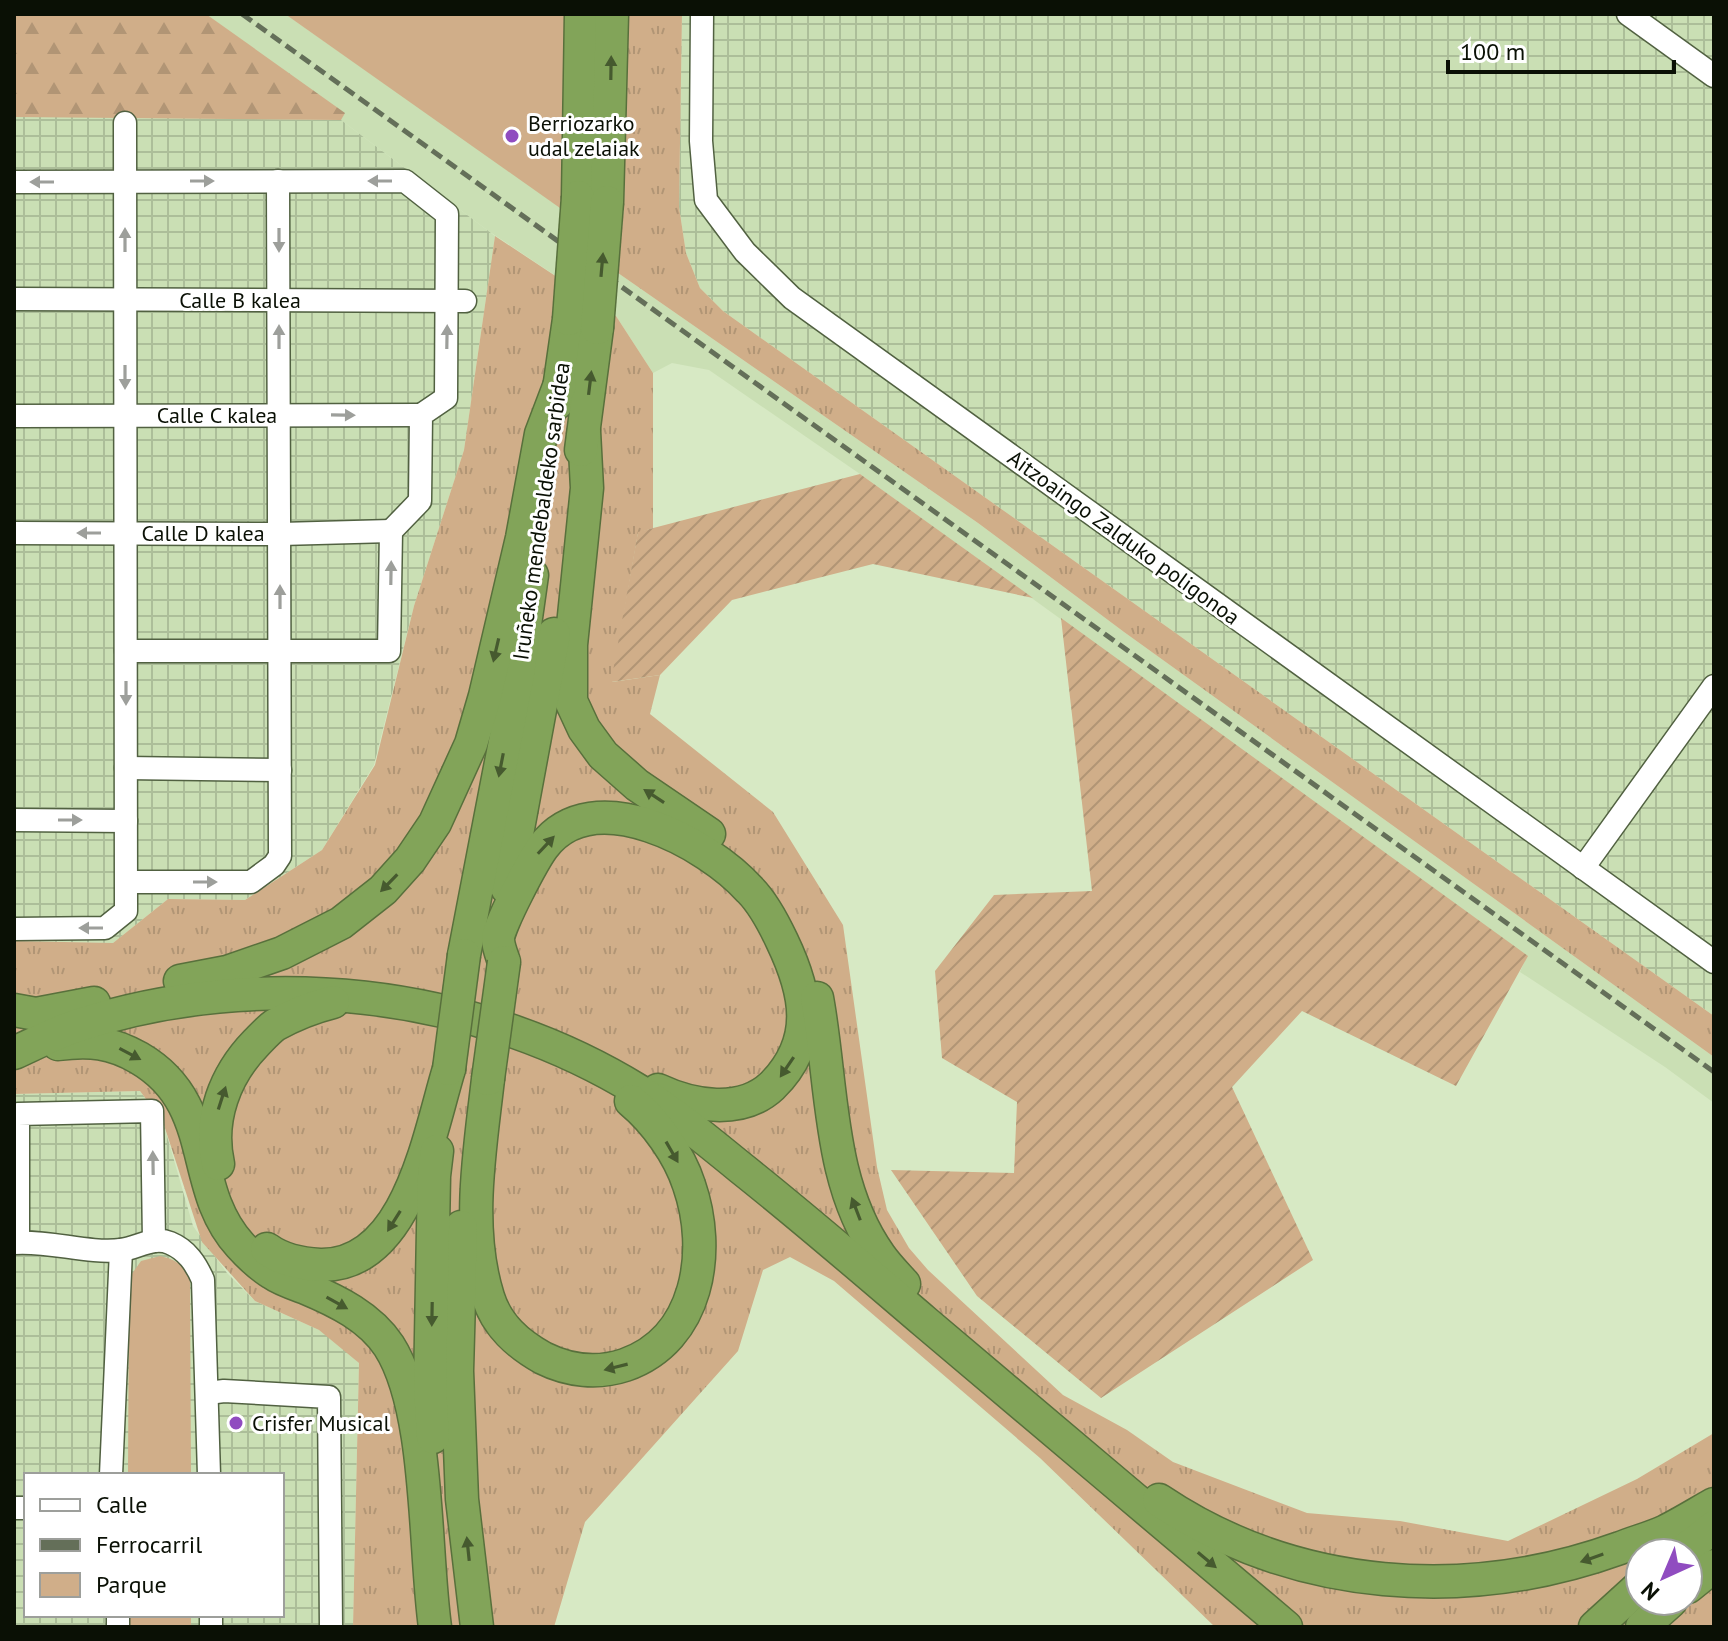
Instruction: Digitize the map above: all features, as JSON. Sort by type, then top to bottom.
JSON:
[{"type":"highway","name":"Iruñeko mendebaldeko sarbidea","points":[[581,14],[593,200]]},
{"type":"highway","name":"Iruñeko mendebaldeko sarbidea","points":[[471,1075],[490,954],[547,682],[584,431],[583,323],[612,14]]},
{"type":"highway","name":"Iruñeko mendebaldeko sarbidea","points":[[490,954],[518,674],[560,384],[583,323]]},
{"type":"highway","points":[[14,1010],[36,1014],[67,1010],[227,972],[282,953],[341,923],[383,890],[410,860],[435,823],[471,744],[519,552],[541,434],[560,384]]},
{"type":"highway","points":[[584,431],[587,488],[572,631],[571,701],[584,729],[603,755],[637,785],[741,859],[773,893],[797,935],[811,970],[822,1025],[835,1139],[859,1218],[879,1256],[933,1317]]},
{"type":"highway","points":[[123,996],[223,984],[277,982],[349,984],[429,996],[489,1010],[553,1036],[680,1100],[709,1106],[738,1103],[764,1093],[782,1076],[798,1051],[804,1026],[803,996],[794,965],[774,925],[751,890],[720,862],[666,831],[629,819],[596,819],[570,826],[548,840],[532,861],[490,954]]},
{"type":"highway","points":[[20,1050],[74,1027],[156,1006],[220,995],[292,994],[423,1006],[486,1022],[553,1047],[638,1090],[688,1124],[1286,1627]]},
{"type":"highway","points":[[349,998],[314,1006],[272,1027],[246,1053],[228,1081],[216,1117],[215,1151],[223,1193],[245,1232],[274,1254],[303,1264],[334,1265],[363,1253],[387,1233],[407,1201],[471,1075]]},
{"type":"highway","points":[[20,1050],[87,1040],[121,1048],[148,1064],[172,1085],[189,1112],[208,1184],[222,1220],[240,1245],[274,1275],[337,1301],[367,1322],[389,1347],[406,1386],[415,1427],[435,1627]]},
{"type":"highway","points":[[471,1075],[478,1240],[488,1298],[503,1327],[523,1347],[551,1362],[581,1371],[612,1370],[643,1359],[672,1335],[686,1311],[697,1279],[700,1246],[697,1217],[689,1183],[669,1146],[644,1112],[607,1082],[553,1047]]},
{"type":"highway","points":[[449,1627],[438,1549],[430,1389],[434,1176],[471,1075]]},
{"type":"highway","points":[[471,1075],[460,1237],[457,1371],[462,1499],[477,1627]]},
{"type":"highway","points":[[643,1083],[715,1135],[1113,1469],[1211,1530],[1266,1553],[1316,1568],[1384,1579],[1449,1583],[1519,1575],[1582,1561],[1664,1532],[1714,1504]]},
{"type":"highway","points":[[1595,1627],[1624,1601]]},
{"type":"street","name":"Aitzoaingo Zalduko poligonoa","points":[[702,14],[701,141],[706,200],[745,252],[792,298],[1714,962]]},
{"type":"street","points":[[1628,14],[1714,76]]},
{"type":"street","points":[[14,929],[105,928],[126,911],[125,123]]},
{"type":"street","points":[[127,882],[251,882],[274,865],[280,856],[278,181]]},
{"type":"street","points":[[14,182],[405,181],[447,214],[456,301],[446,398],[421,415],[420,501],[391,531],[389,651],[126,651]]},
{"type":"street","name":"Calle B kalea","points":[[14,299],[456,301]]},
{"type":"street","name":"Calle C kalea","points":[[14,416],[421,415]]},
{"type":"street","name":"Calle D kalea","points":[[14,533],[281,534],[391,531]]},
{"type":"street","points":[[1583,868],[1714,686]]},
{"type":"street","points":[[126,768],[280,770]]},
{"type":"street","points":[[14,820],[126,821]]},
{"type":"street","points":[[154,1241],[152,1111],[18,1114],[16,1243],[121,1250],[154,1241],[168,1242],[184,1251],[195,1263],[203,1280],[209,1473]]},
{"type":"street","points":[[111,1473],[121,1250]]},
{"type":"street","points":[[208,1393],[224,1391],[329,1397],[331,1627]]},
{"type":"shaded area","points":[[206,14],[285,14],[620,248],[618,273],[978,523],[1124,632],[1714,1057],[1714,1103],[1665,1067],[1520,972],[1527,956],[860,474],[709,370],[672,363],[653,373],[616,316],[487,230],[341,120],[340,113]]},
{"type":"shaded area","points":[[682,14],[1714,14],[1714,1016],[723,311],[700,288],[686,253],[679,207]]},
{"type":"shaded area","points":[[14,116],[341,120],[495,236],[464,450],[414,606],[374,765],[322,850],[245,900],[168,899],[113,943],[14,941]]},
{"type":"shaded area","points":[[140,1091],[163,1122],[193,1226],[227,1273],[255,1301],[319,1330],[338,1342],[359,1363],[353,1627],[14,1627],[14,1094]]},
{"type":"green space","points":[[14,14],[206,14],[345,113],[341,120],[14,117]]},
{"type":"green space","name":"Berriozarko udal zelaiak","points":[[285,14],[569,14],[564,176],[560,208]]},
{"type":"green space","points":[[627,14],[682,14],[679,207],[686,253],[700,288],[723,311],[1714,1016],[1714,1057],[1124,632],[978,523],[618,273],[624,205]]},
{"type":"green space","points":[[495,236],[616,316],[653,373],[653,528],[638,533],[612,682],[660,675],[650,714],[773,812],[843,925],[877,1167],[887,1210],[909,1248],[928,1270],[1063,1395],[1127,1430],[1173,1462],[1307,1513],[1400,1521],[1508,1541],[1637,1479],[1714,1433],[1714,1627],[1215,1627],[1040,1458],[834,1281],[790,1257],[763,1270],[738,1351],[585,1522],[554,1627],[353,1627],[359,1363],[319,1330],[255,1301],[202,1242],[163,1122],[140,1091],[14,1094],[14,941],[113,943],[168,899],[245,900],[322,850],[375,765],[414,606],[464,450]]},
{"type":"green space","points":[[860,474],[1033,598],[873,564],[732,600],[660,675],[611,682],[638,532]]},
{"type":"green space","points":[[1061,618],[1528,956],[1456,1086],[1302,1011],[1232,1087],[1313,1260],[1101,1398],[977,1296],[891,1170],[1014,1173],[1017,1102],[942,1058],[935,971],[994,895],[1092,891]]},
{"type":"green space","points":[[160,1256],[171,1259],[185,1270],[190,1280],[191,1473],[128,1473],[129,1278],[141,1261]]},
{"type":"green space","points":[[127,1617],[191,1617],[191,1627],[127,1627]]},
{"type":"railway","points":[[242,14],[1714,1072]]},
{"type":"place","name":"Berriozarko udal zelaiak","points":[[512,136]]},
{"type":"place","name":"Crisfer Musical","points":[[236,1423]]}]
